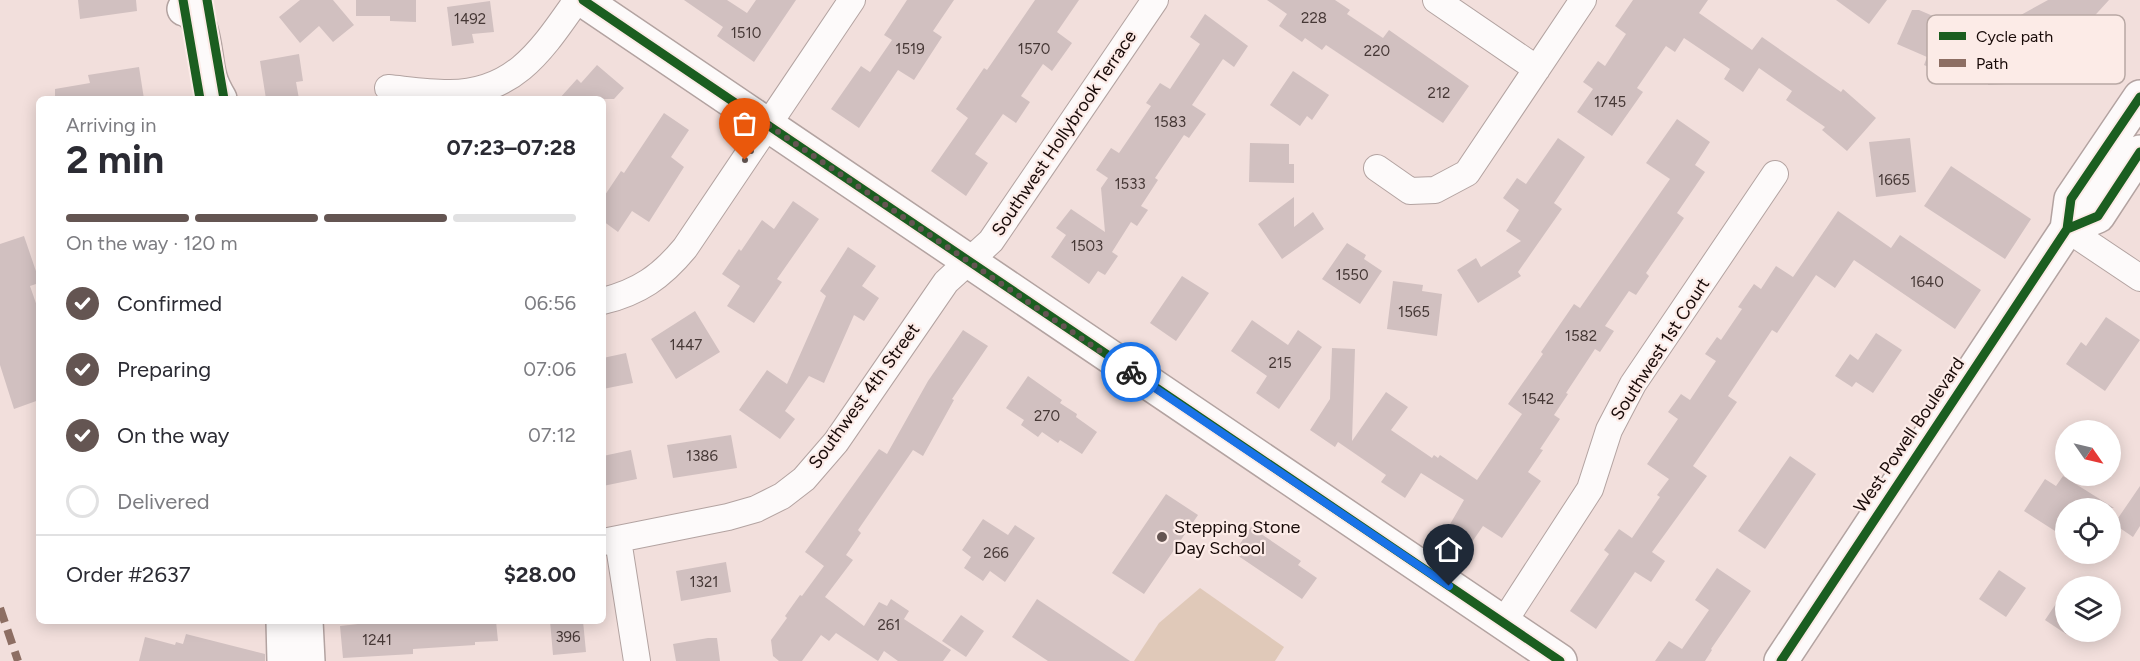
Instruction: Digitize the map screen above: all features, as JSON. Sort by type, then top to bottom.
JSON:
[{"type":"street","points":[[388,88],[450,93],[479,89],[504,80],[526,66],[545,45],[576,0]]},
{"type":"street","points":[[583,0],[1560,661]]},
{"type":"street","points":[[606,300],[644,286],[668,269],[685,248],[852,0]]},
{"type":"street","name":"Southwest Hollybrook Terrace","points":[[969,261],[990,241],[1155,0]]},
{"type":"street","points":[[1436,0],[1537,69]]},
{"type":"street","points":[[1377,168],[1410,191],[1435,190],[1467,173],[1582,0]]},
{"type":"street","points":[[191,3],[200,96]]},
{"type":"street","points":[[191,3],[191,11],[199,21],[210,79],[218,96]]},
{"type":"street","points":[[191,3],[223,96]]},
{"type":"street","name":"West Powell Boulevard","points":[[1781,661],[2067,229],[2071,199],[2140,97]]},
{"type":"street","points":[[2067,229],[2098,216],[2140,152]]},
{"type":"street","name":"Southwest 1st Court","points":[[1503,623],[1590,489],[1609,430],[1633,384],[1775,174]]},
{"type":"street","points":[[2067,229],[2140,278]]},
{"type":"street","name":"Southwest 4th Street","points":[[611,541],[756,509],[782,496],[804,479],[836,442],[946,282],[969,261]]},
{"type":"street","points":[[611,541],[637,661]]},
{"type":"street","points":[[283,624],[284,661]]},
{"type":"street","points":[[306,624],[308,661]]},
{"type":"shaded area","points":[[1200,588],[1284,647],[1275,661],[1134,661],[1159,623]]},
{"type":"building","points":[[78,0],[136,0],[137,11],[80,19]]},
{"type":"building","points":[[300,0],[333,0],[354,25],[333,42],[319,26],[300,43],[279,17]]},
{"type":"building","points":[[356,0],[416,0],[416,22],[390,21],[390,16],[356,16]]},
{"type":"building","points":[[684,0],[727,0],[747,13],[756,0],[796,0],[754,62],[717,36],[723,27]]},
{"type":"building","points":[[907,0],[954,0],[933,31],[942,37],[914,80],[898,70],[859,128],[831,109],[861,66],[870,72],[892,40],[884,35]]},
{"type":"building","points":[[1035,0],[1079,0],[1057,32],[1072,43],[1052,71],[1043,64],[1021,96],[1030,102],[1016,123],[1003,114],[975,154],[988,163],[966,196],[931,171],[968,118],[956,109],[984,68],[987,70]]},
{"type":"building","points":[[1267,0],[1335,0],[1350,10],[1347,14],[1383,38],[1389,30],[1469,86],[1443,123],[1326,45],[1322,50],[1305,38],[1302,42],[1279,26],[1287,14]]},
{"type":"building","points":[[1633,0],[1708,0],[1699,13],[1752,50],[1762,37],[1841,92],[1843,89],[1876,118],[1847,151],[1822,130],[1825,127],[1786,100],[1792,91],[1759,68],[1743,92],[1724,79],[1730,69],[1684,38],[1675,52],[1666,46],[1637,88],[1643,92],[1612,136],[1577,112],[1593,89],[1583,82],[1598,61],[1605,66],[1626,34],[1615,26]]},
{"type":"building","points":[[1836,0],[1887,0],[1869,24]]},
{"type":"building","points":[[2048,0],[2109,0],[2095,15],[2021,15]]},
{"type":"building","points":[[490,1],[494,32],[472,34],[474,43],[452,46],[447,7]]},
{"type":"building","points":[[1912,10],[1919,10],[1931,15],[1927,15],[1927,57],[1897,44]]},
{"type":"building","points":[[1205,14],[1248,46],[1234,67],[1223,59],[1192,105],[1206,114],[1189,138],[1184,135],[1155,178],[1158,180],[1141,206],[1148,210],[1137,226],[1131,222],[1112,252],[1118,256],[1105,275],[1098,271],[1089,284],[1051,257],[1066,235],[1056,228],[1071,209],[1105,232],[1101,188],[1108,178],[1096,170],[1111,148],[1119,153],[1151,106],[1146,103],[1160,83],[1170,89],[1200,44],[1190,37]]},
{"type":"building","points":[[299,54],[303,81],[296,82],[298,96],[266,96],[260,61]]},
{"type":"building","points":[[597,65],[624,88],[614,99],[606,99],[606,96],[562,96],[577,79],[581,83]]},
{"type":"building","points":[[139,67],[144,96],[55,96],[55,89],[90,83],[88,75]]},
{"type":"building","points":[[1293,71],[1329,95],[1312,120],[1307,116],[1300,126],[1270,105]]},
{"type":"building","points":[[664,113],[689,130],[671,157],[684,167],[649,222],[632,211],[618,232],[606,223],[606,194],[621,171],[624,173]]},
{"type":"building","points":[[1677,119],[1710,142],[1695,165],[1705,172],[1677,213],[1684,218],[1646,273],[1649,276],[1636,295],[1629,291],[1605,326],[1614,331],[1600,352],[1595,349],[1566,393],[1568,394],[1554,415],[1560,419],[1528,472],[1541,481],[1502,538],[1483,526],[1472,542],[1449,526],[1464,500],[1421,473],[1405,498],[1381,482],[1386,475],[1338,442],[1335,447],[1310,430],[1330,399],[1332,348],[1355,349],[1352,441],[1386,392],[1408,407],[1391,430],[1432,458],[1434,455],[1438,458],[1440,455],[1477,480],[1522,414],[1508,404],[1543,354],[1541,352],[1574,304],[1580,308],[1670,179],[1646,163]]},
{"type":"building","points":[[1558,138],[1585,157],[1554,203],[1562,209],[1518,272],[1521,276],[1478,303],[1457,270],[1476,258],[1481,267],[1521,241],[1506,231],[1519,210],[1503,198],[1517,178],[1526,184]]},
{"type":"building","points":[[1910,138],[1916,192],[1876,197],[1869,142]]},
{"type":"building","points":[[1250,143],[1289,144],[1289,164],[1294,164],[1294,183],[1249,182]]},
{"type":"building","points":[[1951,166],[2031,219],[2005,259],[1924,206]]},
{"type":"building","points":[[1294,197],[1294,227],[1313,212],[1324,229],[1282,259],[1258,224]]},
{"type":"building","points":[[793,201],[819,219],[777,279],[782,282],[754,323],[727,306],[740,286],[722,274],[762,220],[774,229]]},
{"type":"building","points":[[1838,211],[1891,248],[1900,235],[1981,290],[1955,329],[1854,260],[1835,288],[1816,275],[1777,333],[1772,330],[1728,396],[1737,402],[1693,466],[1707,476],[1652,552],[1665,561],[1651,582],[1635,572],[1596,629],[1570,611],[1609,554],[1604,550],[1619,529],[1632,538],[1660,497],[1657,495],[1669,479],[1647,464],[1678,419],[1668,412],[1681,394],[1690,400],[1716,361],[1705,354],[1717,337],[1721,340],[1742,309],[1738,307],[1754,284],[1761,289],[1776,266],[1793,277]]},
{"type":"building","points":[[24,236],[36,271],[36,284],[30,286],[36,303],[36,401],[14,409],[0,365],[0,244]]},
{"type":"building","points":[[1347,243],[1366,255],[1364,259],[1382,271],[1360,304],[1322,279]]},
{"type":"building","points":[[848,247],[876,266],[862,286],[879,298],[864,321],[854,315],[824,383],[809,376],[785,411],[795,419],[780,439],[739,410],[767,370],[787,384],[826,296],[820,291]]},
{"type":"building","points":[[1182,276],[1209,293],[1176,341],[1150,323]]},
{"type":"building","points":[[1393,281],[1423,285],[1422,291],[1442,294],[1437,336],[1387,329]]},
{"type":"building","points":[[695,311],[720,352],[676,379],[651,339]]},
{"type":"building","points":[[2106,317],[2140,340],[2105,391],[2066,364],[2081,342],[2086,346]]},
{"type":"building","points":[[1252,320],[1288,345],[1298,330],[1322,347],[1279,409],[1256,393],[1267,376],[1231,351]]},
{"type":"building","points":[[963,330],[988,346],[952,399],[954,400],[923,456],[913,450],[858,530],[861,533],[846,555],[853,560],[825,597],[864,626],[879,602],[887,606],[891,599],[909,611],[904,619],[951,650],[943,661],[898,661],[884,651],[878,661],[836,633],[829,641],[821,635],[802,661],[779,661],[773,656],[771,640],[800,595],[802,596],[824,566],[805,552],[879,449],[887,454],[928,381]]},
{"type":"building","points":[[1876,333],[1902,350],[1873,393],[1856,382],[1852,387],[1835,376],[1850,354],[1858,360]]},
{"type":"building","points":[[626,353],[633,383],[606,388],[606,357]]},
{"type":"building","points":[[1028,376],[1062,400],[1060,403],[1077,414],[1076,417],[1097,432],[1082,454],[1060,440],[1058,443],[1042,432],[1038,437],[1021,425],[1024,420],[1006,408]]},
{"type":"building","points":[[731,435],[737,468],[673,478],[667,445]]},
{"type":"building","points":[[631,450],[637,479],[606,485],[606,455]]},
{"type":"building","points":[[1790,456],[1816,474],[1765,549],[1738,531]]},
{"type":"building","points":[[2045,479],[2055,486],[2079,486],[2098,498],[2055,498],[2055,531],[2024,511]]},
{"type":"building","points":[[2140,486],[2140,526],[2133,537],[2121,529],[2121,514]]},
{"type":"building","points":[[1166,494],[1198,515],[1144,594],[1112,573]]},
{"type":"building","points":[[983,519],[1008,535],[1015,525],[1035,538],[1005,582],[990,571],[983,581],[964,568],[971,557],[962,550]]},
{"type":"building","points":[[1251,527],[1301,561],[1298,565],[1317,578],[1302,599],[1234,553]]},
{"type":"building","points":[[726,562],[731,592],[681,601],[676,571]]},
{"type":"building","points":[[1717,568],[1751,591],[1705,661],[1655,661],[1669,641],[1682,649],[1709,610],[1695,600]]},
{"type":"building","points":[[1999,570],[2026,588],[2006,617],[1979,599]]},
{"type":"building","points":[[1037,599],[1130,661],[1048,661],[1012,637]]},
{"type":"building","points":[[2055,605],[2055,627],[2045,620]]},
{"type":"building","points":[[961,615],[984,631],[966,657],[942,641]]},
{"type":"building","points":[[496,624],[498,641],[475,642],[475,645],[413,649],[413,654],[343,658],[340,626]]},
{"type":"building","points":[[550,624],[583,624],[586,652],[553,655]]},
{"type":"building","points":[[186,634],[265,654],[265,661],[139,661],[145,637],[175,645],[176,642],[183,644]]},
{"type":"building","points":[[717,638],[720,661],[676,661],[673,644]]},
{"type":"marked path","points":[[0,608],[18,661]]},
{"type":"cycle path","points":[[183,0],[199,96]]},
{"type":"cycle path","points":[[207,0],[223,96]]},
{"type":"cycle path","points":[[583,0],[1560,661]]},
{"type":"cycle path","points":[[1781,661],[2067,229],[2071,199],[2140,97]]},
{"type":"cycle path","points":[[2067,229],[2098,216],[2140,152]]},
{"type":"way so far","points":[[745,160],[768,125],[1131,372]]},
{"type":"place","name":"Stepping Stone Day School","points":[[1162,537]]},
{"type":"route","points":[[1131,372],[1449,586]]}]
